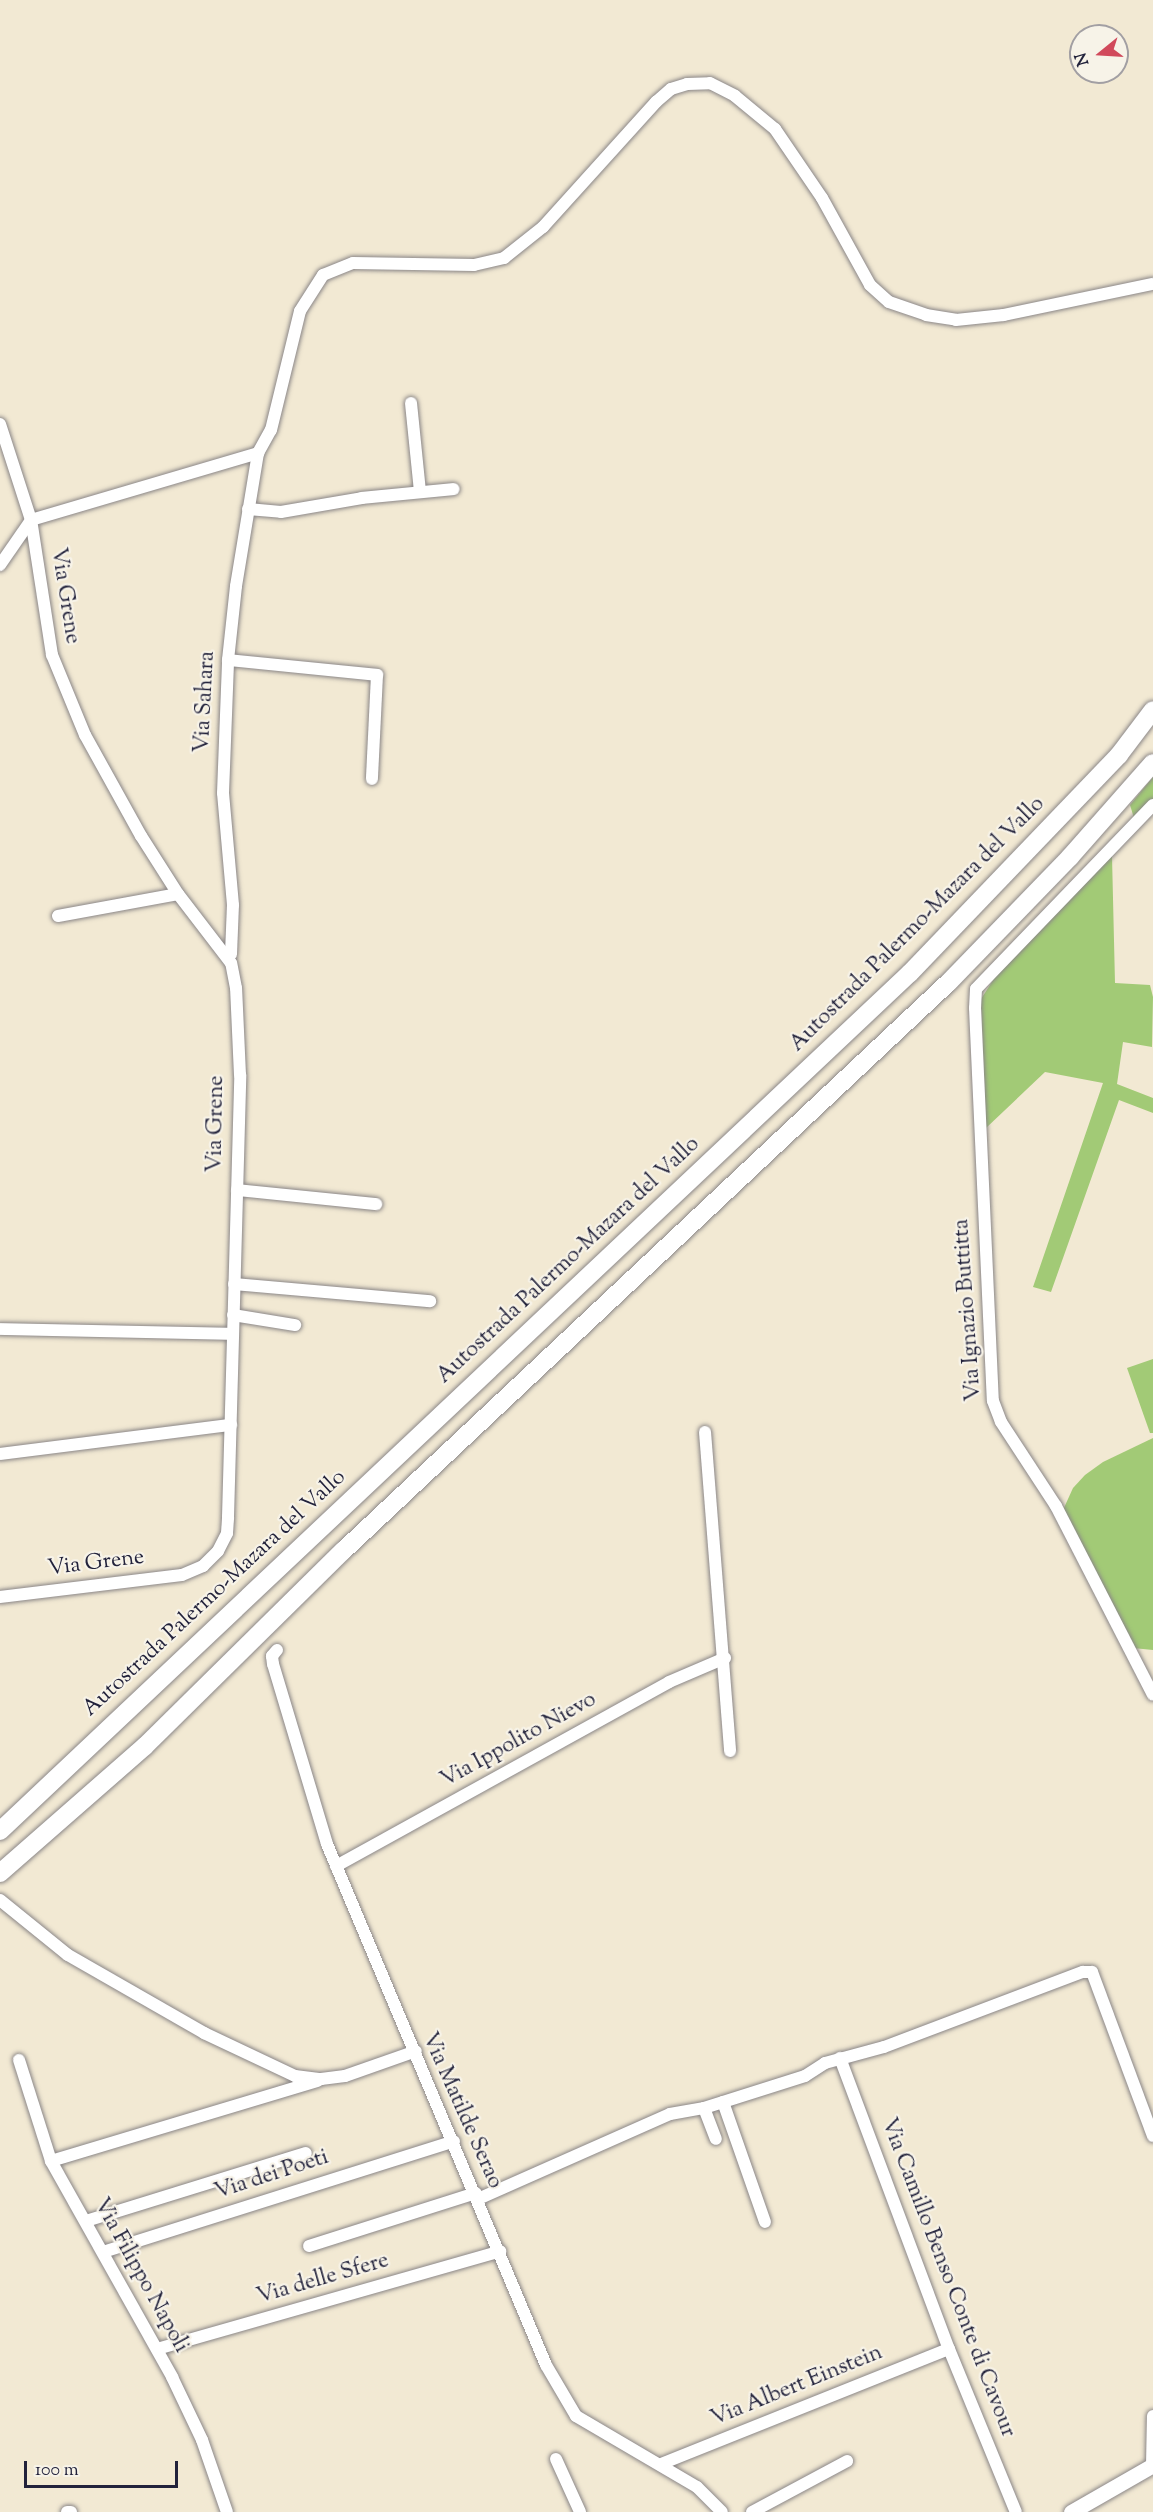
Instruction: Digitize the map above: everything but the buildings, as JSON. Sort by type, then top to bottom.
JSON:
[{"type":"highway","name":"Autostrada Palermo-Mazara del Vallo","points":[[0,1831],[910,973],[1119,755],[1153,710]]},
{"type":"highway","points":[[0,1873],[145,1746],[343,1551],[513,1396],[949,982],[1070,857],[1153,763]]},
{"type":"main road","points":[[1071,2512],[1152,2466]]},
{"type":"street","name":"Via Sahara","points":[[231,954],[233,905],[223,794],[228,660],[248,509],[258,453],[271,430],[300,311],[308,292],[323,275],[353,263],[474,265],[504,258],[543,227],[656,102],[671,89],[687,84],[710,83],[735,96],[775,129],[822,198],[870,285],[889,302],[926,315],[956,320],[1004,315],[1153,284]]},
{"type":"street","points":[[411,403],[420,492]]},
{"type":"street","name":"Via Grene","points":[[0,424],[31,520],[52,655],[90,745],[178,894],[231,963],[236,988],[240,1075],[227,1533],[218,1551],[203,1566],[182,1575],[0,1597]]},
{"type":"street","points":[[0,565],[31,520],[258,453]]},
{"type":"street","points":[[248,509],[281,512],[454,489]]},
{"type":"street","points":[[228,660],[377,675],[372,778]]},
{"type":"street","name":"Via Ignazio Buttitta","points":[[1153,805],[976,989],[993,1401],[1001,1422],[1056,1506],[1153,1695]]},
{"type":"street","points":[[58,916],[178,894]]},
{"type":"street","points":[[237,1190],[376,1204]]},
{"type":"street","points":[[234,1284],[430,1301]]},
{"type":"street","points":[[233,1315],[295,1325]]},
{"type":"street","points":[[0,1329],[233,1334]]},
{"type":"street","points":[[0,1454],[231,1425]]},
{"type":"street","points":[[705,1432],[725,1658],[730,1750]]},
{"type":"street","name":"Via Matilde Serao","points":[[278,1650],[272,1656],[273,1664],[336,1866],[403,2033],[416,2051],[546,2365],[576,2416],[698,2487],[722,2512]]},
{"type":"street","name":"Via Ippolito Nievo","points":[[336,1866],[669,1682],[725,1658]]},
{"type":"street","points":[[0,1900],[16,1916],[68,1955],[213,2038],[295,2076],[321,2079]]},
{"type":"street","points":[[309,2246],[477,2196],[670,2114],[704,2108],[805,2076],[840,2058],[884,2048],[1092,1972],[1153,2136]]},
{"type":"street","points":[[51,2161],[416,2051]]},
{"type":"street","name":"Via Camillo Benso Conte di Cavour","points":[[840,2058],[949,2349],[1016,2512]]},
{"type":"street","name":"Via Filippo Napoli","points":[[19,2060],[51,2161],[157,2349],[202,2440],[227,2512]]},
{"type":"street","points":[[723,2102],[765,2222]]},
{"type":"street","points":[[704,2108],[716,2139]]},
{"type":"street","name":"Via dei Poeti","points":[[103,2252],[454,2141]]},
{"type":"street","points":[[86,2221],[306,2153]]},
{"type":"street","name":"Via delle Sfere","points":[[157,2349],[500,2251]]},
{"type":"street","name":"Via Albert Einstein","points":[[661,2464],[949,2349]]},
{"type":"street","points":[[1152,2466],[1153,2416]]},
{"type":"street","points":[[556,2459],[580,2512]]},
{"type":"street","points":[[752,2512],[847,2461]]},
{"type":"green space","points":[[1153,777],[1153,800],[1134,818],[1130,805]]},
{"type":"green space","points":[[1112,856],[1115,983],[1150,985],[1153,997],[1152,1047],[1123,1042],[1117,1084],[1153,1098],[1153,1113],[1119,1100],[1051,1292],[1033,1287],[1103,1083],[1045,1072],[986,1128],[981,999],[997,974]]},
{"type":"green space","points":[[1153,1359],[1153,1433],[1150,1433],[1127,1368]]},
{"type":"green space","points":[[1153,1438],[1153,1650],[1133,1648],[1063,1510],[1073,1488],[1085,1475],[1103,1462]]}]
